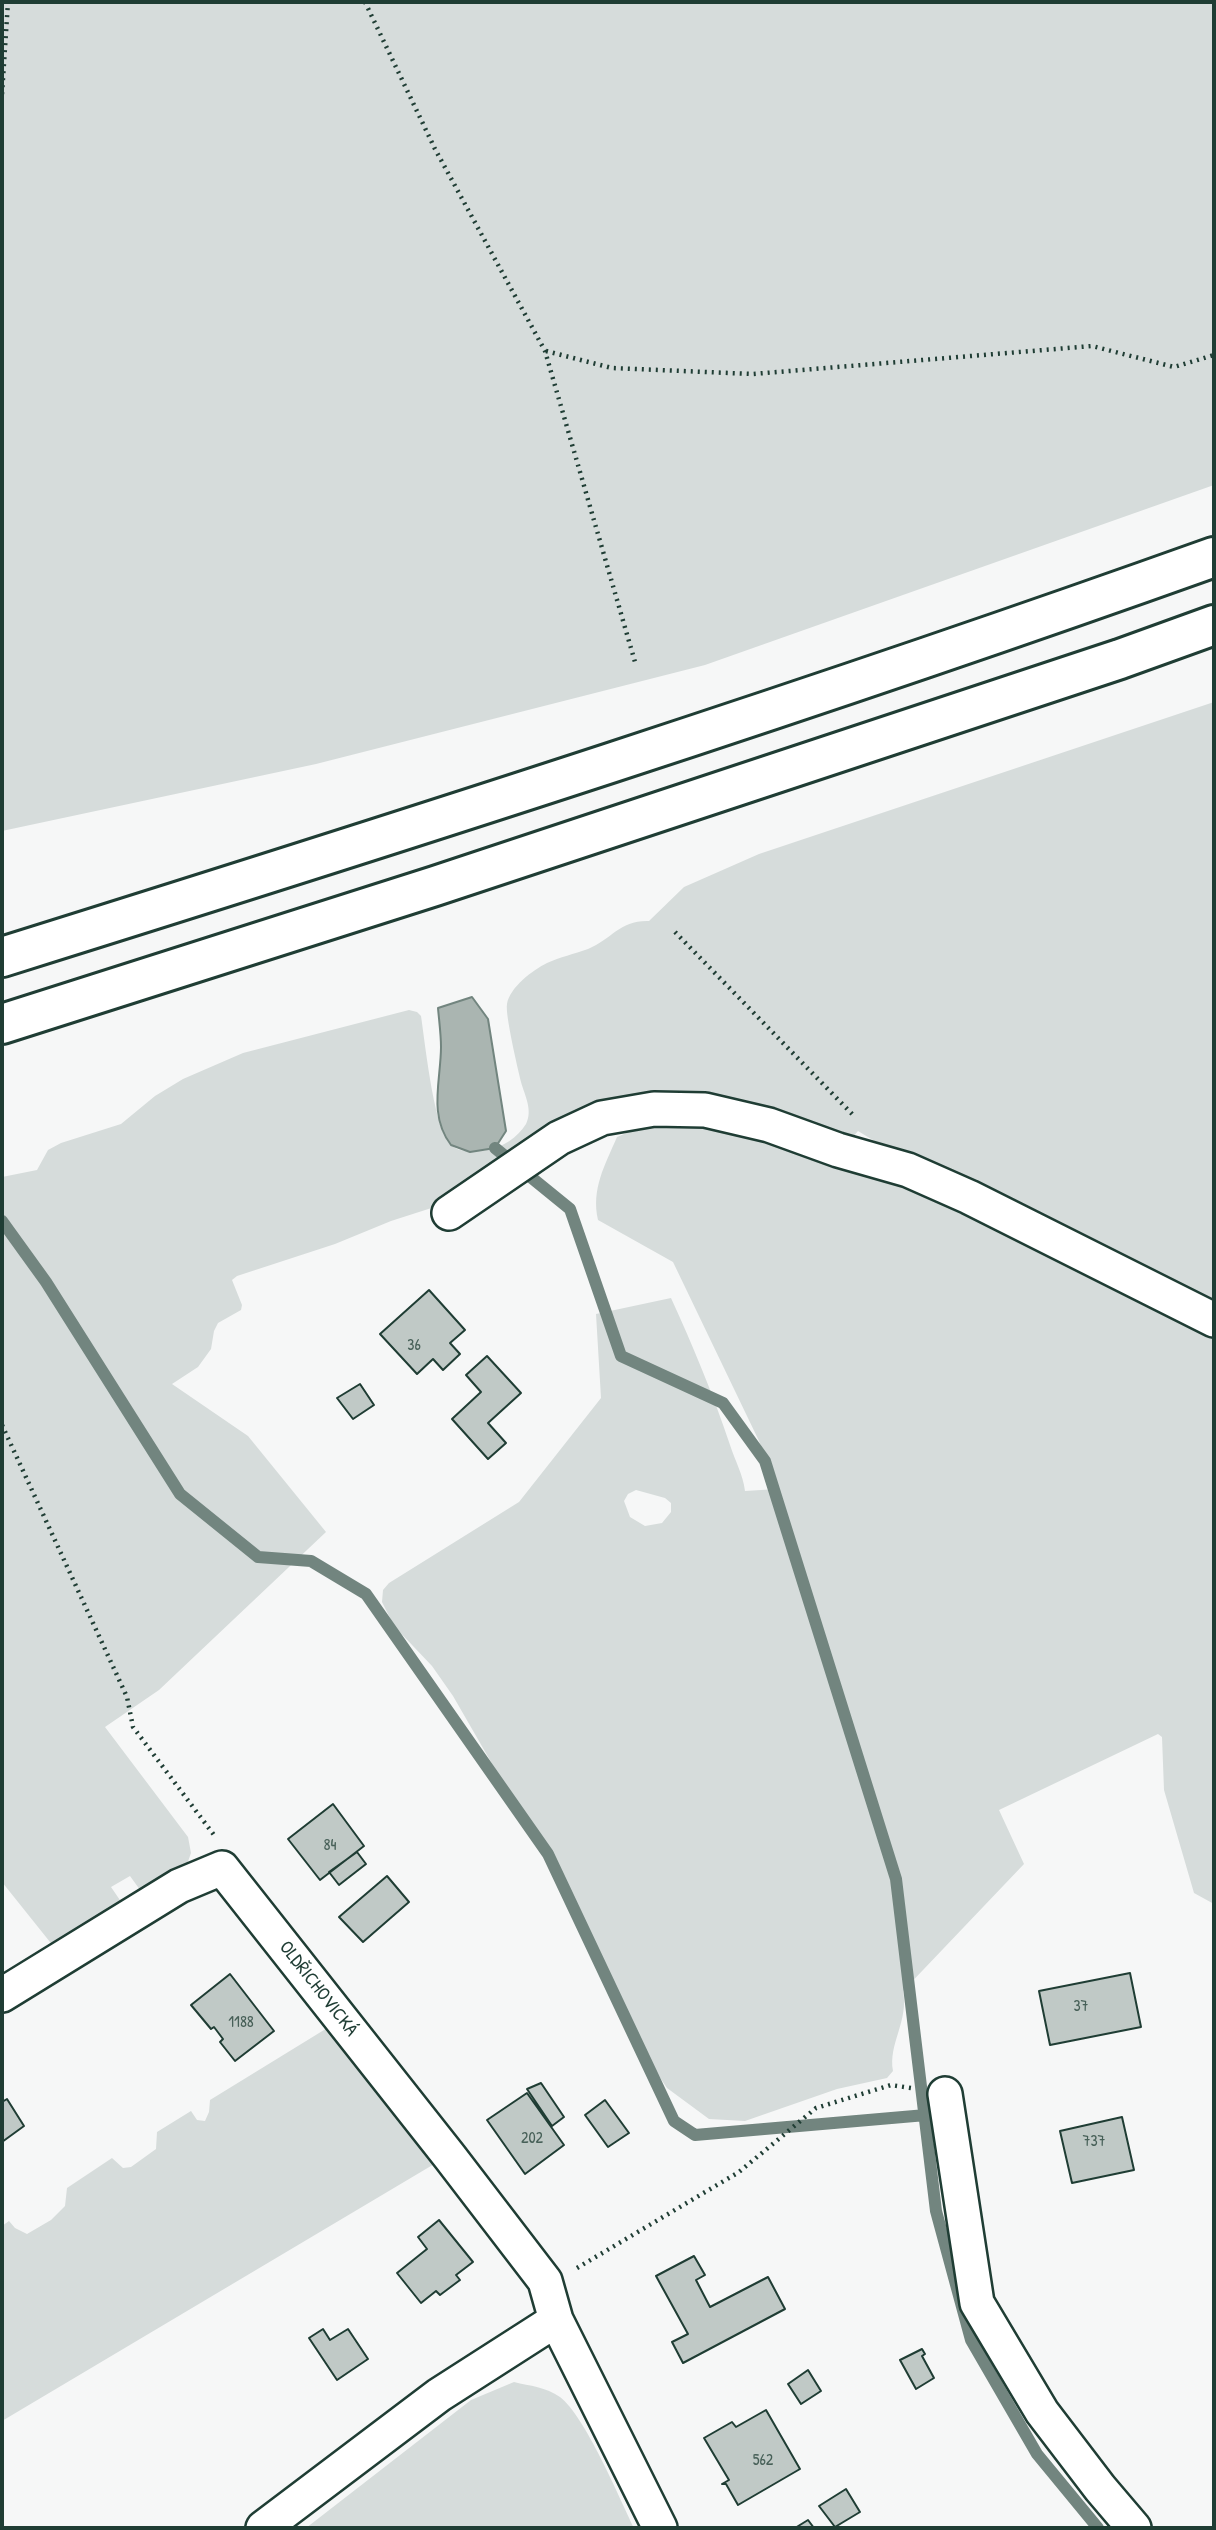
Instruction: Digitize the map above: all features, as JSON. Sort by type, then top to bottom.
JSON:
[{"type":"highway","points":[[2,957],[414,828],[1214,557]]},
{"type":"highway","points":[[2,1024],[435,886],[1120,659],[1214,625]]},
{"type":"street","points":[[449,1213],[559,1138],[602,1118],[654,1109],[705,1110],[769,1125],[838,1150],[908,1170],[969,1197],[1214,1320]]},
{"type":"street","points":[[2,1995],[179,1886],[222,1868]]},
{"type":"street","name":"OLDŘICHOVICKÁ","points":[[222,1868],[545,2281],[556,2320],[660,2528]]},
{"type":"street","points":[[945,2094],[977,2303],[1042,2413],[1134,2528]]},
{"type":"street","points":[[263,2528],[439,2395],[556,2320]]},
{"type":"path","points":[[2,94],[8,2]]},
{"type":"path","points":[[365,2],[435,149],[545,351],[635,662]]},
{"type":"path","points":[[545,351],[612,368],[752,374],[1092,346],[1174,367],[1214,355]]},
{"type":"path","points":[[675,932],[859,1121]]},
{"type":"path","points":[[2,1425],[127,1697],[132,1727],[217,1839],[222,1868]]},
{"type":"path","points":[[545,2281],[557,2280],[739,2172],[816,2108],[891,2085],[945,2094]]},
{"type":"shaded area","points":[[2,2],[1214,2],[1214,485],[705,665],[316,764],[2,831]]},
{"type":"shaded area","points":[[1214,702],[1214,1904],[1194,1893],[1164,1790],[1162,1737],[1158,1734],[999,1810],[1024,1864],[903,1991],[903,2012],[893,2051],[893,2071],[887,2078],[837,2089],[745,2121],[709,2119],[667,2088],[632,2036],[540,1847],[453,1696],[432,1666],[394,1626],[382,1602],[383,1590],[389,1583],[519,1502],[601,1398],[596,1314],[671,1298],[710,1389],[745,1491],[777,1489],[759,1441],[673,1262],[598,1220],[598,1187],[617,1137],[636,1129],[684,1120],[785,1138],[1031,1236],[858,1131],[852,1138],[667,1096],[447,1203],[232,1280],[242,1305],[241,1310],[218,1323],[211,1349],[198,1367],[172,1384],[248,1436],[326,1532],[159,1690],[105,1727],[188,1837],[191,1853],[186,1867],[143,1894],[130,1876],[111,1887],[124,1906],[54,1947],[2,1882],[2,1177],[37,1170],[48,1150],[61,1143],[121,1124],[155,1096],[183,1079],[243,1053],[409,1010],[421,1016],[435,1105],[445,1136],[451,1145],[464,1151],[498,1147],[519,1133],[529,1114],[507,1010],[509,998],[517,985],[547,963],[588,949],[623,927],[649,921],[684,887],[759,854]],"holes":[[[636,1490],[665,1498],[671,1503],[671,1512],[662,1523],[645,1526],[630,1517],[624,1501],[628,1494]]]},
{"type":"shaded area","points":[[472,997],[488,1019],[506,1131],[495,1148],[470,1152],[451,1145],[440,1122],[437,1097],[441,1047],[438,1008]]},
{"type":"shaded area","points":[[337,2022],[441,2160],[2,2421],[2,2226],[9,2221],[15,2228],[27,2234],[51,2220],[65,2206],[67,2188],[112,2158],[123,2168],[131,2167],[156,2149],[157,2132],[191,2111],[197,2120],[205,2121],[210,2100]]},
{"type":"shaded area","points":[[514,2382],[549,2391],[570,2407],[601,2458],[634,2528],[306,2528],[471,2400]]},
{"type":"building","points":[[429,1290],[465,1330],[450,1343],[460,1354],[443,1370],[433,1359],[417,1374],[380,1334]]},
{"type":"building","points":[[487,1356],[521,1393],[488,1423],[506,1443],[488,1459],[452,1419],[481,1392],[466,1375]]},
{"type":"building","points":[[360,1384],[374,1405],[353,1419],[337,1398]]},
{"type":"building","points":[[333,1804],[364,1846],[320,1880],[288,1839]]},
{"type":"building","points":[[357,1852],[366,1864],[339,1885],[329,1872]]},
{"type":"building","points":[[387,1876],[409,1902],[363,1942],[339,1917]]},
{"type":"building","points":[[1130,1973],[1141,2027],[1050,2045],[1039,1991]]},
{"type":"building","points":[[230,1974],[274,2031],[235,2061],[220,2042],[223,2039],[214,2027],[211,2029],[191,2005]]},
{"type":"building","points":[[541,2083],[564,2117],[552,2126],[527,2089]]},
{"type":"building","points":[[527,2093],[564,2145],[525,2174],[487,2120]]},
{"type":"building","points":[[7,2099],[24,2126],[2,2142],[2,2102]]},
{"type":"building","points":[[605,2100],[629,2133],[608,2147],[585,2115]]},
{"type":"building","points":[[1122,2117],[1134,2170],[1072,2183],[1060,2131]]},
{"type":"building","points":[[439,2220],[473,2262],[456,2275],[460,2280],[440,2295],[436,2291],[421,2303],[397,2273],[427,2249],[418,2237]]},
{"type":"building","points":[[694,2256],[705,2275],[696,2280],[710,2307],[768,2277],[785,2309],[683,2363],[672,2342],[688,2334],[656,2276]]},
{"type":"building","points":[[323,2329],[330,2340],[348,2329],[368,2359],[337,2380],[309,2338]]},
{"type":"building","points":[[922,2349],[925,2354],[922,2356],[934,2378],[916,2389],[900,2360]]},
{"type":"building","points":[[808,2370],[821,2391],[801,2404],[788,2384]]},
{"type":"building","points":[[766,2410],[800,2469],[738,2505],[726,2484],[722,2484],[729,2480],[704,2438],[732,2422],[736,2427]]},
{"type":"building","points":[[846,2489],[860,2512],[835,2527],[819,2506]]},
{"type":"building","points":[[808,2520],[814,2528],[795,2528]]},
{"type":"waterway","points":[[495,1148],[570,1209],[621,1356],[723,1403],[765,1461],[896,1879],[936,2211],[971,2340],[1037,2454],[1098,2528]]},
{"type":"waterway","points":[[2,1221],[46,1282],[180,1494],[258,1557],[311,1561],[366,1594],[548,1854],[674,2121],[695,2135],[926,2115]]}]
